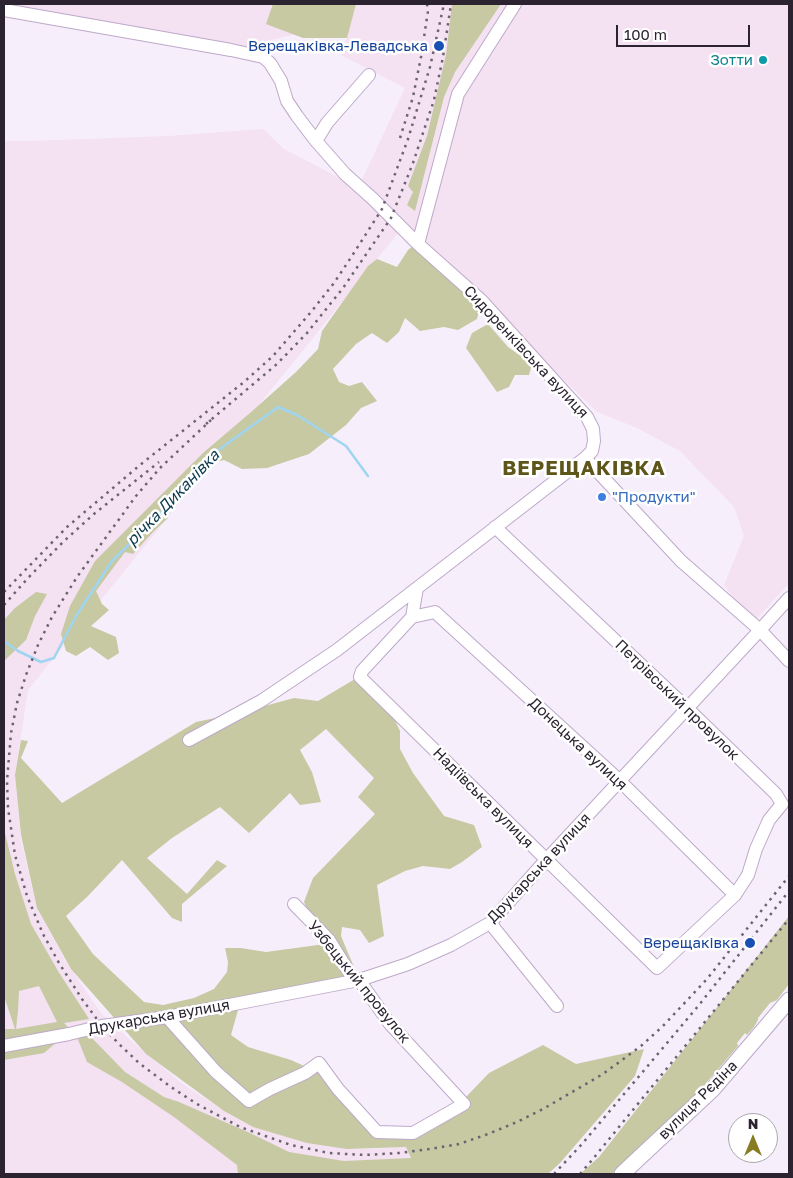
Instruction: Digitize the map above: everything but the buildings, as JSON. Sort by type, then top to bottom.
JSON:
[{"type":"main road","name":"вулиця Рєдіна","points":[[622,1174],[713,1089],[789,1000]]},
{"type":"street","points":[[418,244],[458,94],[515,4]]},
{"type":"street","name":"Сидоренківська вулиця","points":[[4,10],[231,50],[262,57],[270,63],[281,81],[287,101],[297,116],[345,174],[418,244],[482,301],[587,417],[593,429],[594,442],[592,451],[585,458]]},
{"type":"street","points":[[316,141],[327,123],[369,75]]},
{"type":"street","points":[[189,740],[261,701],[337,650],[585,458],[681,560],[760,630],[789,661]]},
{"type":"street","name":"Петрівський провулок","points":[[495,527],[776,794],[782,804],[769,820],[756,849],[748,876],[735,895]]},
{"type":"street","points":[[412,617],[417,588]]},
{"type":"street","name":"Друкарська вулиця","points":[[4,1046],[102,1026],[167,1017],[359,980],[416,960],[450,945],[490,923],[789,598]]},
{"type":"street","name":"Донецька вулиця","points":[[412,617],[435,612],[620,781],[735,895]]},
{"type":"street","name":"Надіївська вулиця","points":[[412,617],[362,670],[360,678],[657,968],[735,895]]},
{"type":"street","name":"Узбецький провулок","points":[[167,1017],[216,1072],[249,1101],[270,1088],[305,1073],[318,1063],[338,1089],[377,1132],[413,1133],[464,1104],[390,1024],[359,980],[352,977],[329,940],[294,904]]},
{"type":"street","points":[[490,923],[556,1006]]},
{"type":"shaded area","points":[[4,4],[789,4],[789,583],[753,623],[724,585],[744,536],[734,507],[680,451],[637,428],[597,412],[360,184],[405,88],[341,55],[347,38],[308,31],[231,50],[4,8]]},
{"type":"shaded area","points":[[263,129],[284,149],[357,187],[402,228],[28,690],[15,775],[21,840],[37,908],[65,960],[101,1013],[146,1054],[183,1084],[232,1116],[253,1127],[347,1149],[406,1147],[418,1174],[4,1174],[4,141],[169,136]]},
{"type":"green space","points":[[273,4],[356,4],[347,38],[303,38],[266,24]]},
{"type":"green space","points":[[452,4],[501,4],[455,72],[444,97],[415,211],[407,205],[413,192],[408,186],[427,136],[446,55]]},
{"type":"green space","points":[[413,246],[480,307],[477,319],[458,330],[444,327],[420,331],[405,318],[399,332],[387,343],[372,333],[356,344],[333,369],[339,382],[349,386],[362,382],[377,401],[361,408],[346,425],[309,454],[267,468],[242,469],[224,460],[205,465],[170,507],[168,518],[133,554],[125,552],[96,591],[102,604],[109,610],[91,626],[116,637],[119,653],[108,660],[90,647],[76,656],[66,651],[61,634],[70,606],[95,561],[203,453],[296,372],[318,349],[322,331],[368,266],[377,259],[397,267],[408,250]]},
{"type":"green space","points":[[488,324],[508,347],[532,364],[529,375],[515,375],[509,387],[497,392],[466,348],[472,333]]},
{"type":"green space","points":[[36,592],[47,594],[35,616],[26,640],[4,661],[4,620],[15,608]]},
{"type":"green space","points":[[355,679],[387,703],[400,731],[400,749],[413,773],[444,816],[474,825],[482,847],[450,869],[423,866],[405,871],[377,885],[384,936],[369,943],[360,930],[342,927],[341,936],[354,967],[348,983],[240,1003],[231,1035],[248,1047],[291,1060],[324,1075],[377,1132],[399,1132],[442,1116],[465,1098],[489,1073],[543,1045],[576,1064],[644,1049],[635,1076],[560,1163],[548,1174],[238,1174],[237,1165],[174,1117],[122,1082],[87,1062],[75,1032],[86,1032],[125,1072],[164,1097],[250,1133],[289,1152],[344,1161],[411,1158],[406,1147],[347,1149],[307,1143],[253,1127],[224,1111],[146,1054],[71,969],[37,908],[21,835],[15,775],[21,740],[28,741],[21,758],[62,803],[196,722],[294,698],[318,701]],"holes":[[[326,729],[374,778],[358,797],[375,814],[313,878],[304,902],[316,932],[325,944],[266,952],[241,948],[225,948],[228,962],[227,972],[214,989],[194,998],[163,1005],[144,1002],[93,954],[66,916],[122,860],[172,918],[182,922],[182,904],[227,866],[217,860],[187,894],[147,858],[172,838],[220,807],[249,833],[290,793],[300,805],[321,802],[312,772],[300,750]]]},
{"type":"green space","points":[[4,815],[5,833],[15,874],[31,924],[89,1019],[64,1023],[71,1030],[44,1053],[4,1060],[4,1029],[15,1029],[4,996]],"holes":[[[39,986],[57,1022],[16,1029],[19,991]]]},
{"type":"green space","points":[[789,916],[789,984],[777,1000],[770,1003],[758,1018],[754,1027],[747,1035],[745,1033],[737,1043],[738,1046],[688,1104],[669,1119],[612,1174],[580,1174],[599,1157]]},
{"type":"waterway","name":"річка Диканівка","points":[[4,641],[18,651],[41,662],[54,658],[76,616],[112,561],[157,517],[206,459],[278,407],[297,415],[346,446],[368,476]]},
{"type":"railway","points":[[400,138],[413,97],[428,11],[427,4]]},
{"type":"railway","points":[[4,592],[67,527],[273,356],[334,283],[382,209],[408,139],[430,67],[444,4]]},
{"type":"railway","points":[[206,424],[277,364],[307,333],[343,288],[391,218],[413,163],[434,100],[451,4]]},
{"type":"railway","points":[[211,420],[160,468],[136,496],[77,577],[52,617],[38,645],[17,703],[11,733],[7,781],[8,808],[15,855],[27,896],[43,934],[82,999],[102,1026],[139,1063],[197,1104],[240,1127],[291,1145],[329,1153],[365,1155],[399,1153],[459,1144],[517,1122],[543,1109],[603,1074],[641,1046],[663,1026],[707,979],[789,876]]},
{"type":"railway","points":[[4,605],[64,541],[94,514],[159,462]]},
{"type":"railway","points":[[554,1174],[582,1144],[699,1005],[789,891]]},
{"type":"railway","points":[[580,1174],[789,919]]},
{"type":"place","name":"Верещаківка-Левадська","points":[[439,46]]},
{"type":"place","name":"Зотти","points":[[763,60]]},
{"type":"place","name":"\"Продукти\"","points":[[602,497]]},
{"type":"place","name":"Верещаківка","points":[[750,943]]},
{"type":"district","name":"ВЕРЕЩАКІВКА","points":[[584,469]]}]
